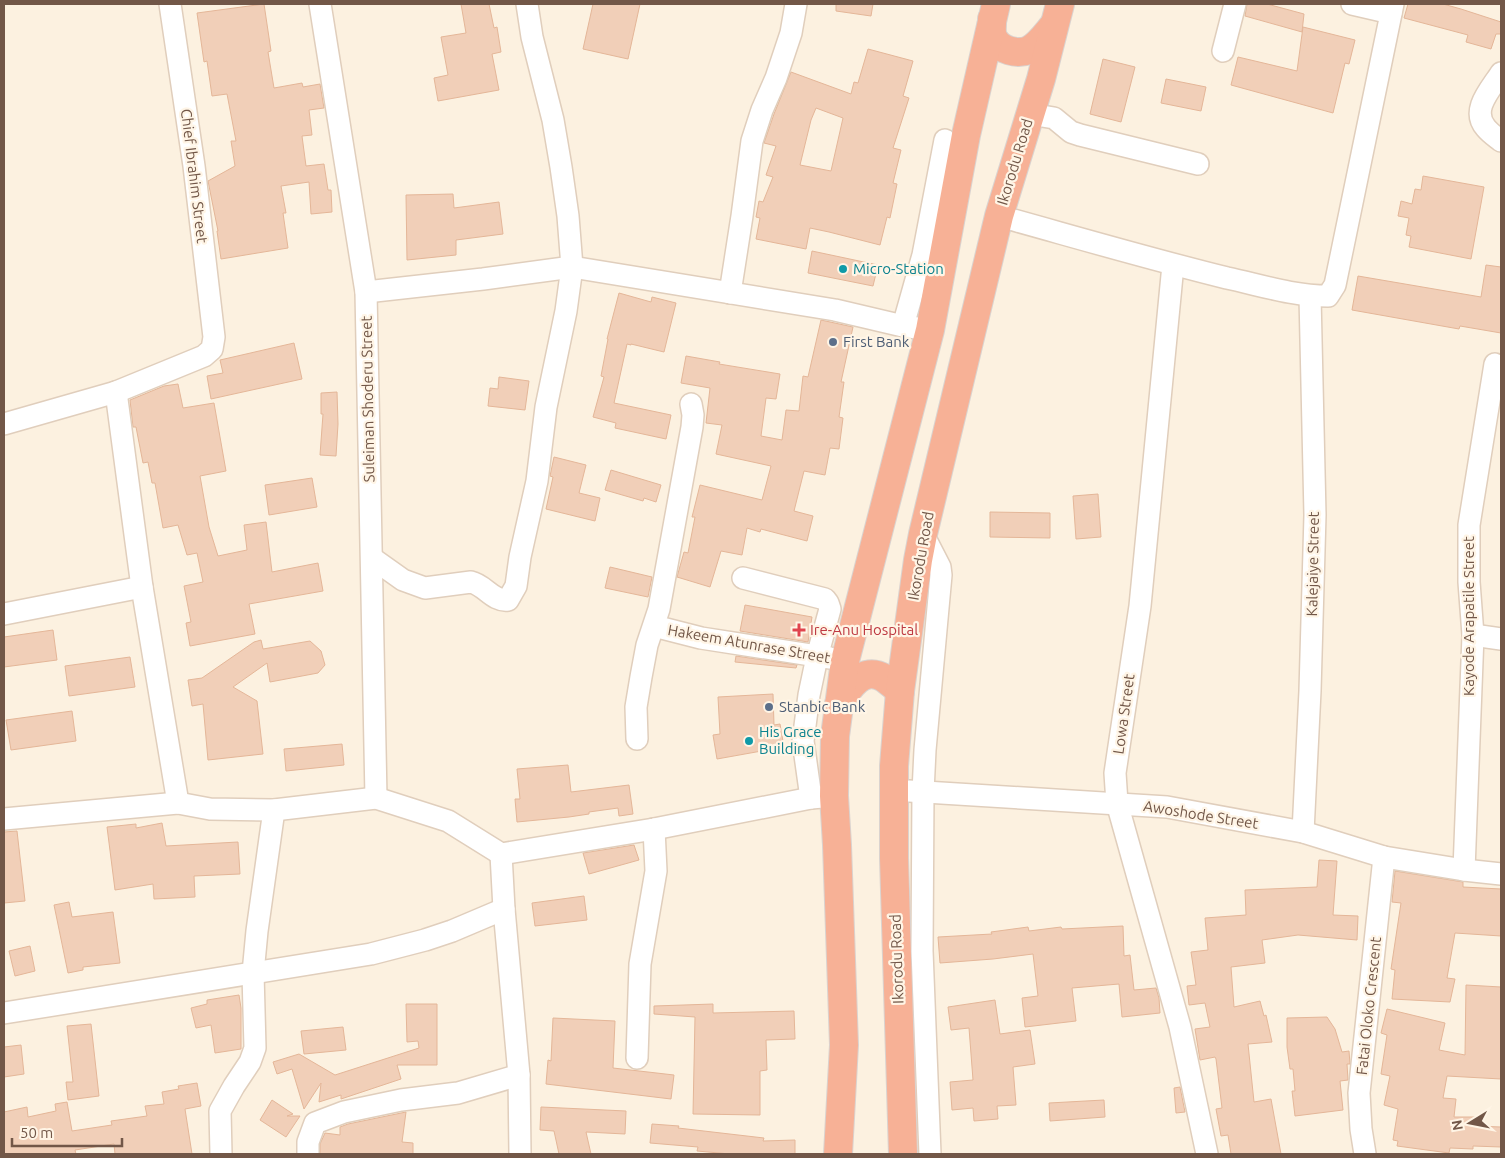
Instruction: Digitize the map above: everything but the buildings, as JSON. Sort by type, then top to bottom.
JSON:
[{"type":"highway","points":[[994,12],[993,37],[999,46],[1010,51],[1020,52],[1029,50],[1037,44],[1058,13]]},
{"type":"highway","points":[[838,1154],[844,1045],[837,845],[822,797],[835,736],[845,661],[917,328],[966,135],[994,12]]},
{"type":"highway","name":"Ikorodu Road","points":[[903,1154],[894,858],[894,766],[900,691],[923,534],[999,216],[1058,13]]},
{"type":"highway","points":[[839,704],[846,692],[858,679],[866,675],[883,677],[900,691]]},
{"type":"street","name":"Suleiman Shoderu Street","points":[[320,4],[366,292],[376,798]]},
{"type":"street","points":[[372,558],[403,580],[425,588],[471,582],[503,601],[511,597],[516,586],[520,557],[537,480],[546,407],[566,311],[572,267],[568,216],[553,120],[532,37],[527,4]]},
{"type":"street","points":[[730,293],[752,141],[791,32],[796,4]]},
{"type":"street","points":[[1223,51],[1235,4]]},
{"type":"street","points":[[999,216],[1173,265],[1287,292],[1310,296],[1328,296],[1335,286],[1392,8],[1352,4]]},
{"type":"street","name":"Chief Ibrahim Street","points":[[116,392],[204,356],[212,349],[214,337],[176,5]]},
{"type":"street","points":[[1501,73],[1483,101],[1479,115],[1486,128],[1501,141]]},
{"type":"street","points":[[1030,114],[1054,118],[1072,132],[1080,135],[1198,164]]},
{"type":"street","points":[[366,292],[572,267],[834,310],[917,328],[923,255],[945,140]]},
{"type":"street","name":"Lowa Street","points":[[1173,265],[1140,606],[1115,773],[1117,803],[1180,1027],[1207,1154]]},
{"type":"street","name":"Kalejaiye Street","points":[[1303,832],[1310,691],[1314,515],[1310,296]]},
{"type":"street","name":"Kayode Arapatile Street","points":[[1464,870],[1473,635],[1469,582],[1469,525],[1495,364]]},
{"type":"street","points":[[4,424],[116,392],[142,587],[178,803]]},
{"type":"street","points":[[637,738],[636,707],[648,645],[659,609],[692,427],[693,415],[690,404]]},
{"type":"street","points":[[923,534],[940,567],[941,575],[923,792],[922,951],[930,1154]]},
{"type":"street","points":[[4,819],[178,803],[210,809],[274,810],[376,798],[448,821],[501,854],[654,829],[822,797],[803,741],[817,656],[830,609],[828,603],[825,599],[743,578]]},
{"type":"street","points":[[4,614],[142,587]]},
{"type":"street","name":"Hakeem Atunrase Street","points":[[654,626],[701,638],[845,661]]},
{"type":"street","points":[[1473,635],[1501,639]]},
{"type":"street","name":"Awoshode Street","points":[[895,790],[1167,807],[1303,832],[1384,857],[1501,874]]},
{"type":"street","points":[[221,1154],[220,1111],[250,1062],[255,1048],[253,973],[274,810]]},
{"type":"street","points":[[637,1058],[640,964],[656,871],[654,829]]},
{"type":"street","points":[[501,854],[519,1075],[520,1154]]},
{"type":"street","name":"Fatai Oloko Crescent","points":[[1365,1154],[1361,1129],[1359,1093],[1384,857]]},
{"type":"street","points":[[4,1013],[371,954],[426,940],[504,909]]},
{"type":"street","points":[[308,1154],[308,1142],[315,1123],[328,1117],[401,1100],[458,1093],[519,1075]]},
{"type":"place","name":"Micro-Station","points":[[843,269]]},
{"type":"place","name":"First Bank","points":[[833,342]]},
{"type":"place","name":"Ire-Anu Hospital","points":[[799,630]]},
{"type":"place","name":"Stanbic Bank","points":[[769,707]]},
{"type":"place","name":"His Grace Building","points":[[749,741]]}]
